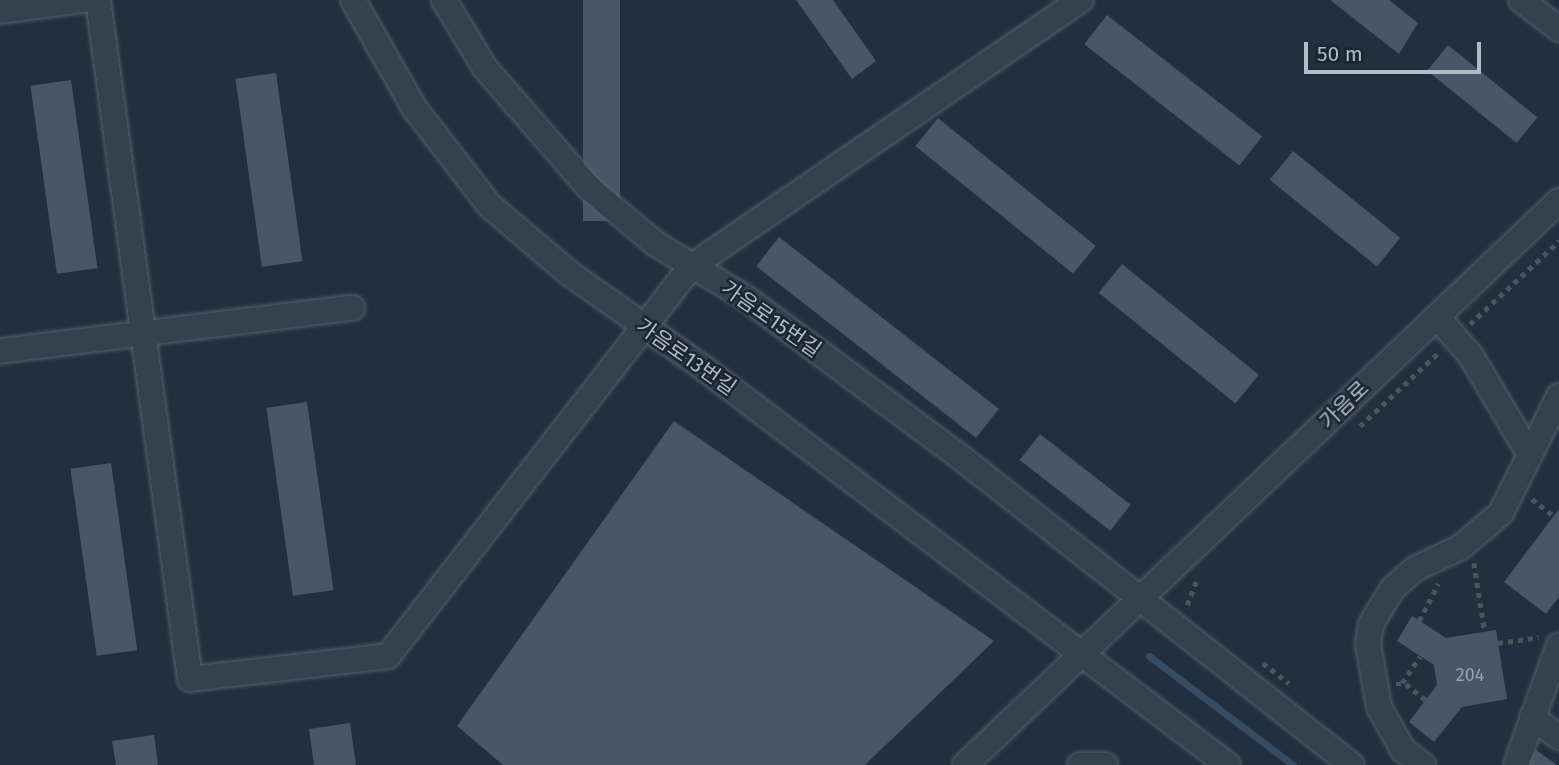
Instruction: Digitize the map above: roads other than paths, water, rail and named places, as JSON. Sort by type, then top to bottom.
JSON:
[{"type":"street","points":[[0,11],[84,0]]},
{"type":"street","points":[[99,0],[190,679],[388,656],[645,329],[692,265],[1081,0]]},
{"type":"street","name":"가음로13번길","points":[[353,0],[415,109],[490,206],[569,273],[705,369],[1086,651],[1228,765]]},
{"type":"street","name":"가음로15번길","points":[[444,0],[485,68],[590,189],[656,244],[746,298],[953,452],[1135,604],[1351,765]]},
{"type":"street","points":[[1521,0],[1559,29]]},
{"type":"street","name":"가음로","points":[[965,765],[1559,201]]},
{"type":"street","points":[[0,351],[352,308]]},
{"type":"street","points":[[1437,317],[1456,336],[1531,455]]},
{"type":"street","points":[[1423,765],[1403,750],[1379,707],[1368,644],[1371,624],[1393,588],[1415,569],[1471,540],[1501,513],[1559,396]]},
{"type":"street","points":[[1516,765],[1553,640]]},
{"type":"street","points":[[1532,718],[1559,737]]},
{"type":"street","points":[[1080,765],[1105,765]]},
{"type":"waterway","points":[[1149,656],[1293,765]]}]
